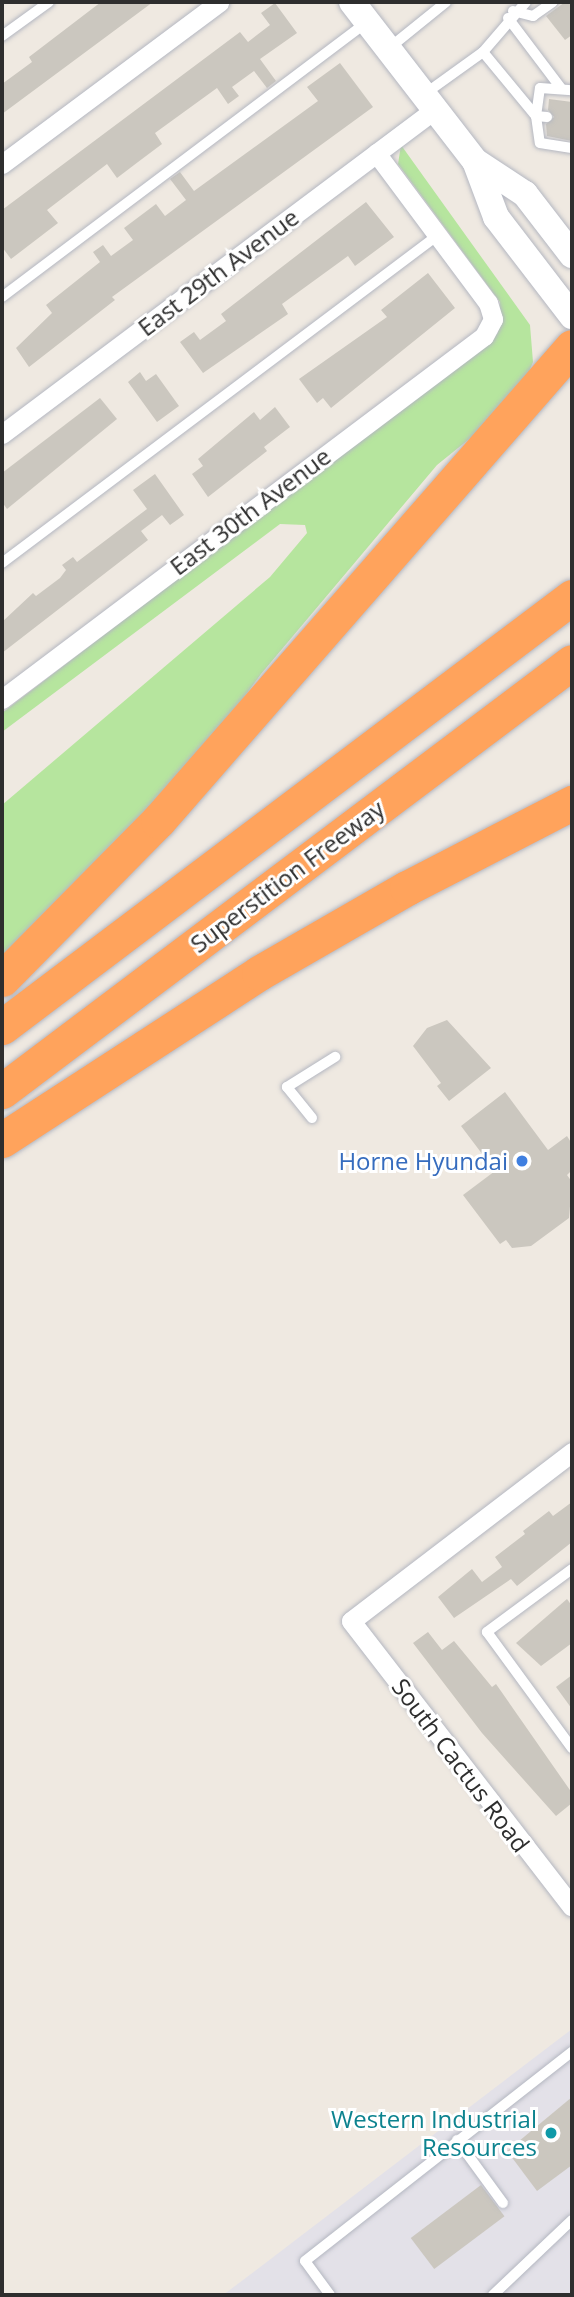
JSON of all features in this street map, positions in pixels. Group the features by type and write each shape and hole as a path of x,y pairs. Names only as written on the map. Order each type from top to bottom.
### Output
{"highway":[{"path":"2,979 158,821 572,347"},
{"name":"Superstition Freeway","path":"2,1027 572,597"},
{"name":"Superstition Freeway","path":"2,1091 572,662"},
{"path":"2,1140 259,974 407,888 572,803"}],"main road":[{"path":"360,12 475,162 496,217 572,316"},
{"path":"475,162 525,194 572,254"}],"street":[{"path":"2,164 219,2"},
{"name":"East 29th Avenue","path":"2,434 376,153 428,103"},
{"path":"376,153 438,235"},
{"name":"East 30th Avenue","path":"2,699 484,336 493,319 488,303 438,235"},
{"name":"South Cactus Road","path":"572,1452 351,1621 572,1907"}],"lane":[{"path":"2,36 49,2"},
{"path":"388,49 446,2"},
{"path":"428,103 484,52 510,15 526,2"},
{"path":"510,15 533,16 553,2"},
{"path":"2,297 360,12"},
{"path":"510,15 567,89"},
{"path":"484,52 541,117"},
{"path":"567,89 540,88 540,143 572,148"},
{"path":"2,563 438,235"},
{"path":"312,1118 287,1087 335,1057"},
{"path":"571,1745 487,1632 572,1569"},
{"path":"330,2295 305,2260 572,2052"},
{"path":"457,2140 503,2203"},
{"path":"493,2295 572,2223"}],"shaded area":[{"path":"572,2029 572,2295 223,2295 247,2277"}],"green space":[{"path":"401,145 530,325 533,362 526,379 494,419 437,465 261,674 204,752 2,963 2,805 270,577 307,533 305,525 280,524 2,732 2,713 498,333 500,302 398,164"}],"building":[{"path":"101,2 153,2 2,114 2,84 32,62 29,57"},
{"path":"565,2 572,2 572,35 565,40 546,16"},
{"path":"275,3 297,33 260,59 276,81 267,88 254,71 232,87 239,96 228,104 217,88 155,133 162,144 117,178 107,164 47,210 58,223 11,259 2,247 2,210 240,32 248,42 270,25 261,13"},
{"path":"340,63 373,107 112,297 115,300 29,367 16,348 52,313 46,305 100,262 93,252 103,245 111,256 133,240 124,228 156,204 165,216 186,200 170,179 180,172 194,191 318,101 307,87"},
{"path":"549,99 572,102 572,141 547,136 546,124 554,117 548,110"},
{"path":"366,202 394,237 355,266 348,256 282,304 288,314 203,373 180,342 194,332 200,340 226,321 221,314"},
{"path":"428,273 455,308 331,408 323,398 317,403 299,379 387,317 381,310"},
{"path":"140,372 146,381 156,374 179,406 157,422 128,382"},
{"path":"100,398 117,419 7,509 2,502 2,473"},
{"path":"275,407 290,427 264,447 267,451 208,497 192,474 203,466 198,459 254,412 260,420"},
{"path":"155,474 184,515 170,525 162,515 141,531 148,540 2,653 2,622 33,593 36,596 60,578 66,570 62,565 73,557 77,562 147,509 133,490"},
{"path":"447,1020 491,1068 449,1101 437,1086 441,1083 413,1046 427,1028"},
{"name":"Horne Hyundai","path":"505,1092 548,1150 567,1136 572,1144 572,1170 567,1175 572,1182 569,1218 531,1246 512,1248 506,1240 500,1244 463,1195 495,1171 461,1126"},
{"path":"572,1502 572,1542 517,1586 511,1579 454,1618 438,1597 472,1569 482,1582 502,1567 495,1557 525,1534 523,1531 549,1511 553,1516"},
{"path":"567,1599 572,1606 572,1643 541,1666 516,1643"},
{"path":"428,1632 442,1650 454,1641 492,1687 496,1684 572,1793 572,1803 556,1816 482,1733 413,1643"},
{"path":"572,1675 572,1709 556,1687"},
{"name":"Western Industrial Resources","path":"572,2097 572,2165 537,2191 507,2151"},
{"path":"481,2185 504,2216 434,2269 411,2238"}],"place":[{"name":"Horne Hyundai","path":"522,1161"},
{"name":"Western Industrial Resources","path":"551,2133"}]}
